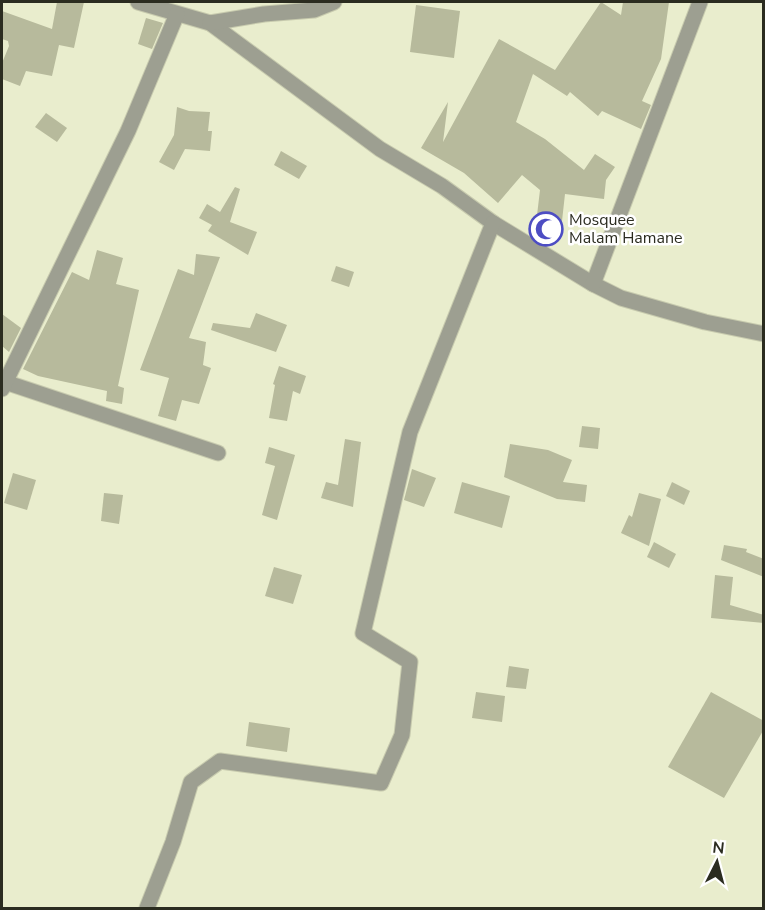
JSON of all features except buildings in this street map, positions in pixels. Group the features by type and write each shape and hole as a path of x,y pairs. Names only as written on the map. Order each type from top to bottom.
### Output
{"street":[{"path":"138,2 210,23 380,149 442,186 493,223 593,284 621,298 705,322 764,334"},
{"path":"210,23 264,14 314,10 334,2"},
{"path":"593,284 700,2"},
{"path":"177,14 128,131 2,384 218,453"},
{"path":"147,909 173,842 191,782 220,762 381,783 402,735 410,662 363,633 410,432 493,223"}],"place":[{"name":"Mosquee Malam Hamane","path":"546,229"}]}
